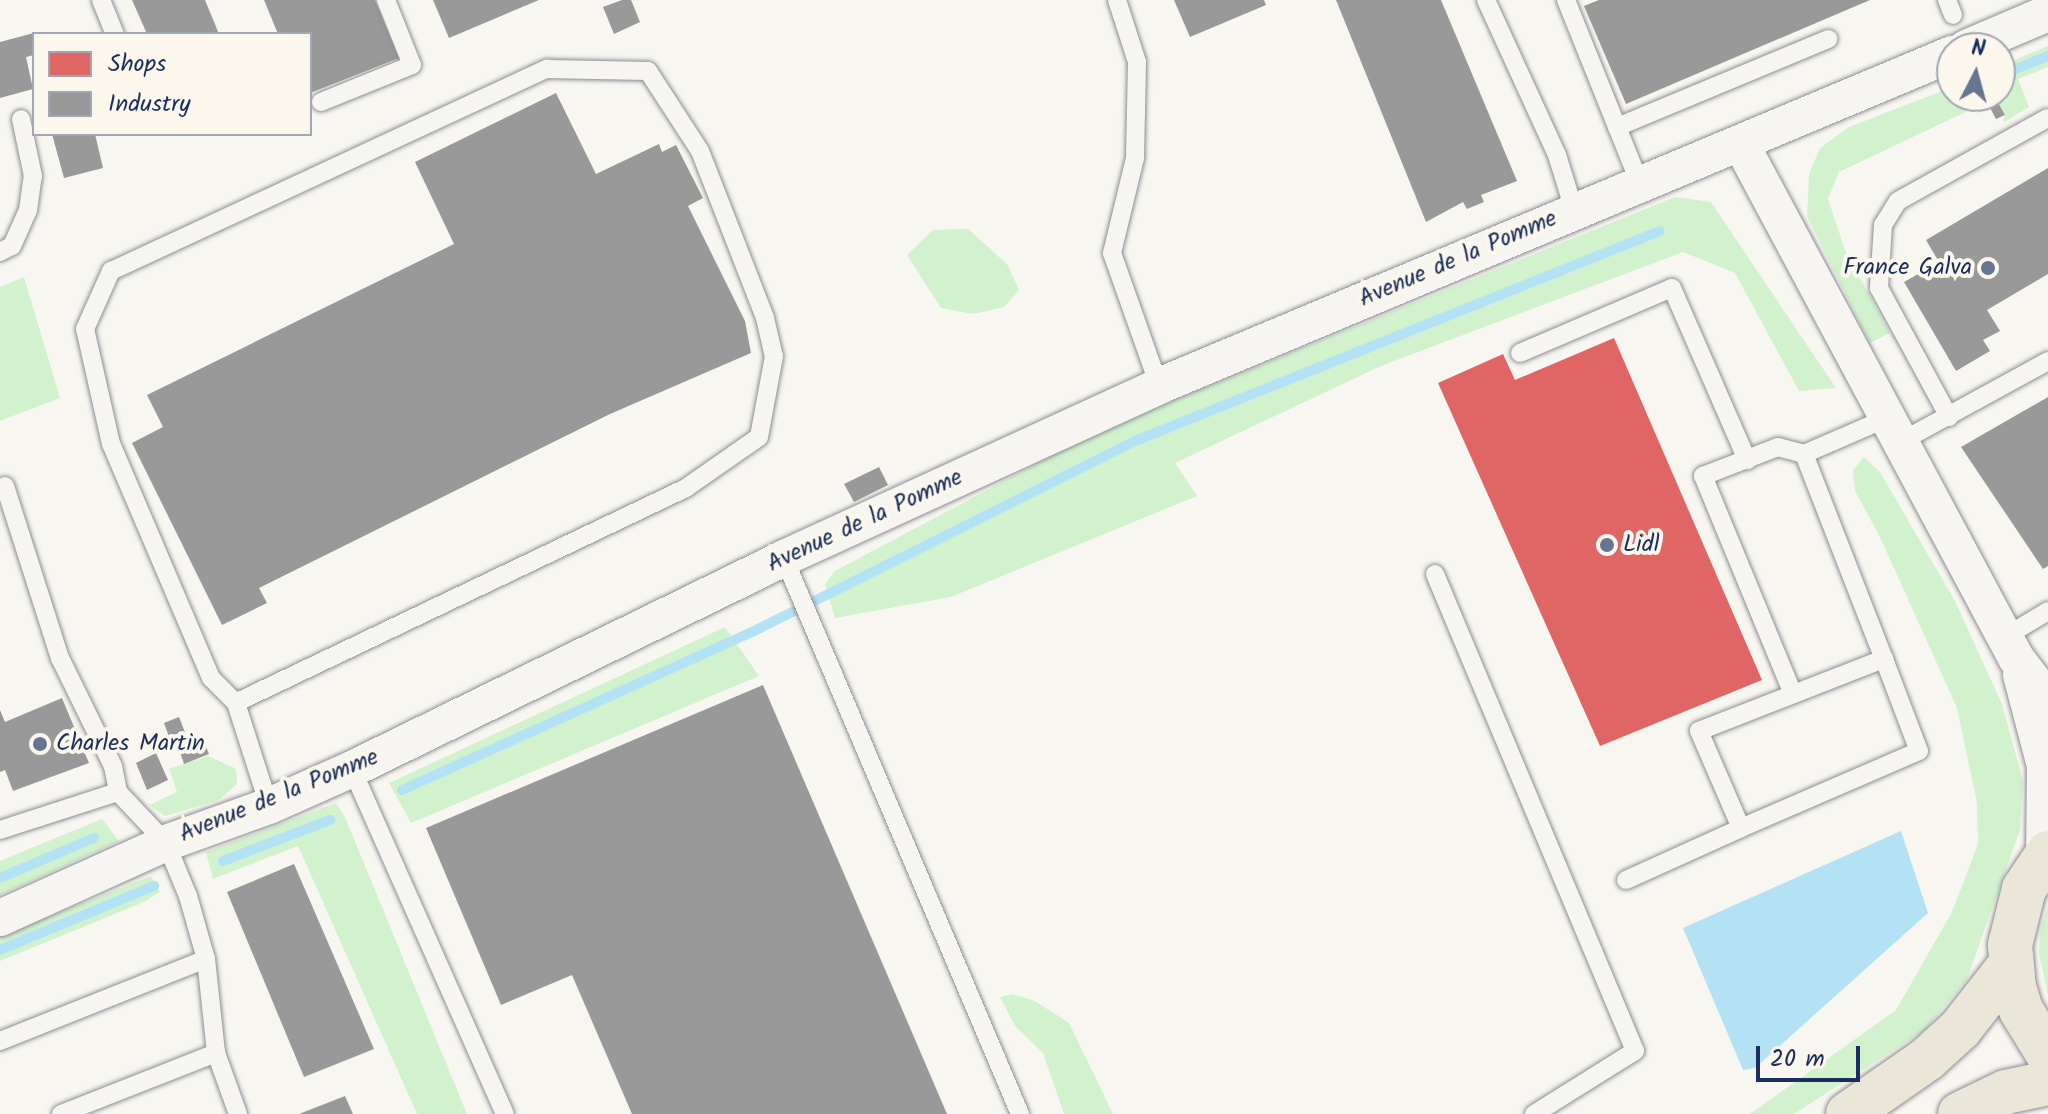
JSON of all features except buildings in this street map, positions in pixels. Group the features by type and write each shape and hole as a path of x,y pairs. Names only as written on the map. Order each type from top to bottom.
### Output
{"main road":[{"path":"2046,855 2017,907 2011,964 2021,1010 2048,1054"},
{"path":"1848,1114 1927,1059 1960,1029 2011,964"},
{"path":"1960,1114 2006,1092 2048,1083"}],"street":[{"path":"2003,32 2048,13"},
{"name":"Avenue de la Pomme","path":"0,918 166,843 269,806 352,769 784,558 1159,386 1936,61"},
{"path":"1741,144 2010,648 2048,700"},
{"path":"2010,648 2045,766 2046,855"}],"lane":[{"path":"101,0 114,32"},
{"path":"321,102 412,65 386,0"},
{"path":"1117,0 1137,62 1135,158 1112,253 1159,386"},
{"path":"1486,0 1557,155 1574,210"},
{"path":"1566,0 1640,184"},
{"path":"1617,127 1828,39"},
{"path":"236,703 686,488 759,437 774,356 765,318 700,151 648,71 547,69 111,271 85,329 111,444 211,678 236,703 269,806"},
{"path":"1949,417 1879,288 1883,225 1898,201 2048,118"},
{"path":"0,252 12,246 28,210 33,176 21,119"},
{"path":"1520,353 1672,288 1747,460"},
{"path":"1793,694 1703,476 1778,447 1804,454 1949,417 2048,361"},
{"path":"1626,880 1919,751 1804,454"},
{"path":"5,486 60,658 113,766 118,792 132,811 166,843 188,896 206,959 216,1053 231,1112"},
{"path":"784,558 1020,1114"},
{"path":"1435,574 1635,1051 1534,1114"},
{"path":"2010,648 2048,611"},
{"path":"1741,828 1699,731 1884,659"},
{"path":"352,769 505,1114"},
{"path":"0,830 118,792"},
{"path":"0,1041 206,959"},
{"path":"61,1114 216,1053"}],"green space":[{"path":"2048,46 2048,67 2018,79 2029,107 2003,123 2003,112 2016,112 2016,59"},
{"path":"1936,93 1936,112 1965,112 1839,172 1828,199 1845,250 1890,333 1870,343 1807,216 1809,174 1820,148 1849,127"},
{"path":"1675,197 1711,202 1836,388 1799,391 1735,273 1683,252 1381,366 1175,463 1197,496 951,597 835,618 825,584 835,571 1098,431"},
{"path":"968,229 1007,264 1019,290 1004,307 973,314 941,308 907,255 933,230"},
{"path":"24,277 60,398 0,421 0,287"},
{"path":"1864,457 1880,472 1955,601 2002,704 2023,781 2020,830 1967,979 1925,1030 1794,1114 1750,1114 1896,1010 1952,912 1978,844 1977,803 1957,708 1880,537 1855,491 1853,470"},
{"path":"725,627 759,676 411,823 389,783"},
{"path":"208,756 236,769 237,784 219,800 165,816 149,805 177,792 169,769"},
{"path":"336,803 345,817 467,1114 417,1114 298,846 213,879 206,852"},
{"path":"102,819 119,841 0,895 0,861"},
{"path":"151,876 160,892 144,902 0,961 0,936"},
{"path":"2048,905 2048,996 2039,954 2040,933"},
{"path":"1012,994 1035,1001 1069,1023 1113,1114 1064,1114 1043,1053 1015,1026 1000,997"}],"water":[{"path":"1901,831 1928,913 1755,1068 1743,1070 1683,928"}],"waterway":[{"path":"2016,69 2048,56"},
{"path":"402,790 760,628 1135,441 1660,231"},
{"path":"223,861 330,820"},
{"path":"0,878 94,838"},
{"path":"0,950 154,886"}],"place":[{"name":"France Galva","path":"1988,268"},
{"name":"Lidl","path":"1607,545"},
{"name":"Charles Martin","path":"40,744"}]}
